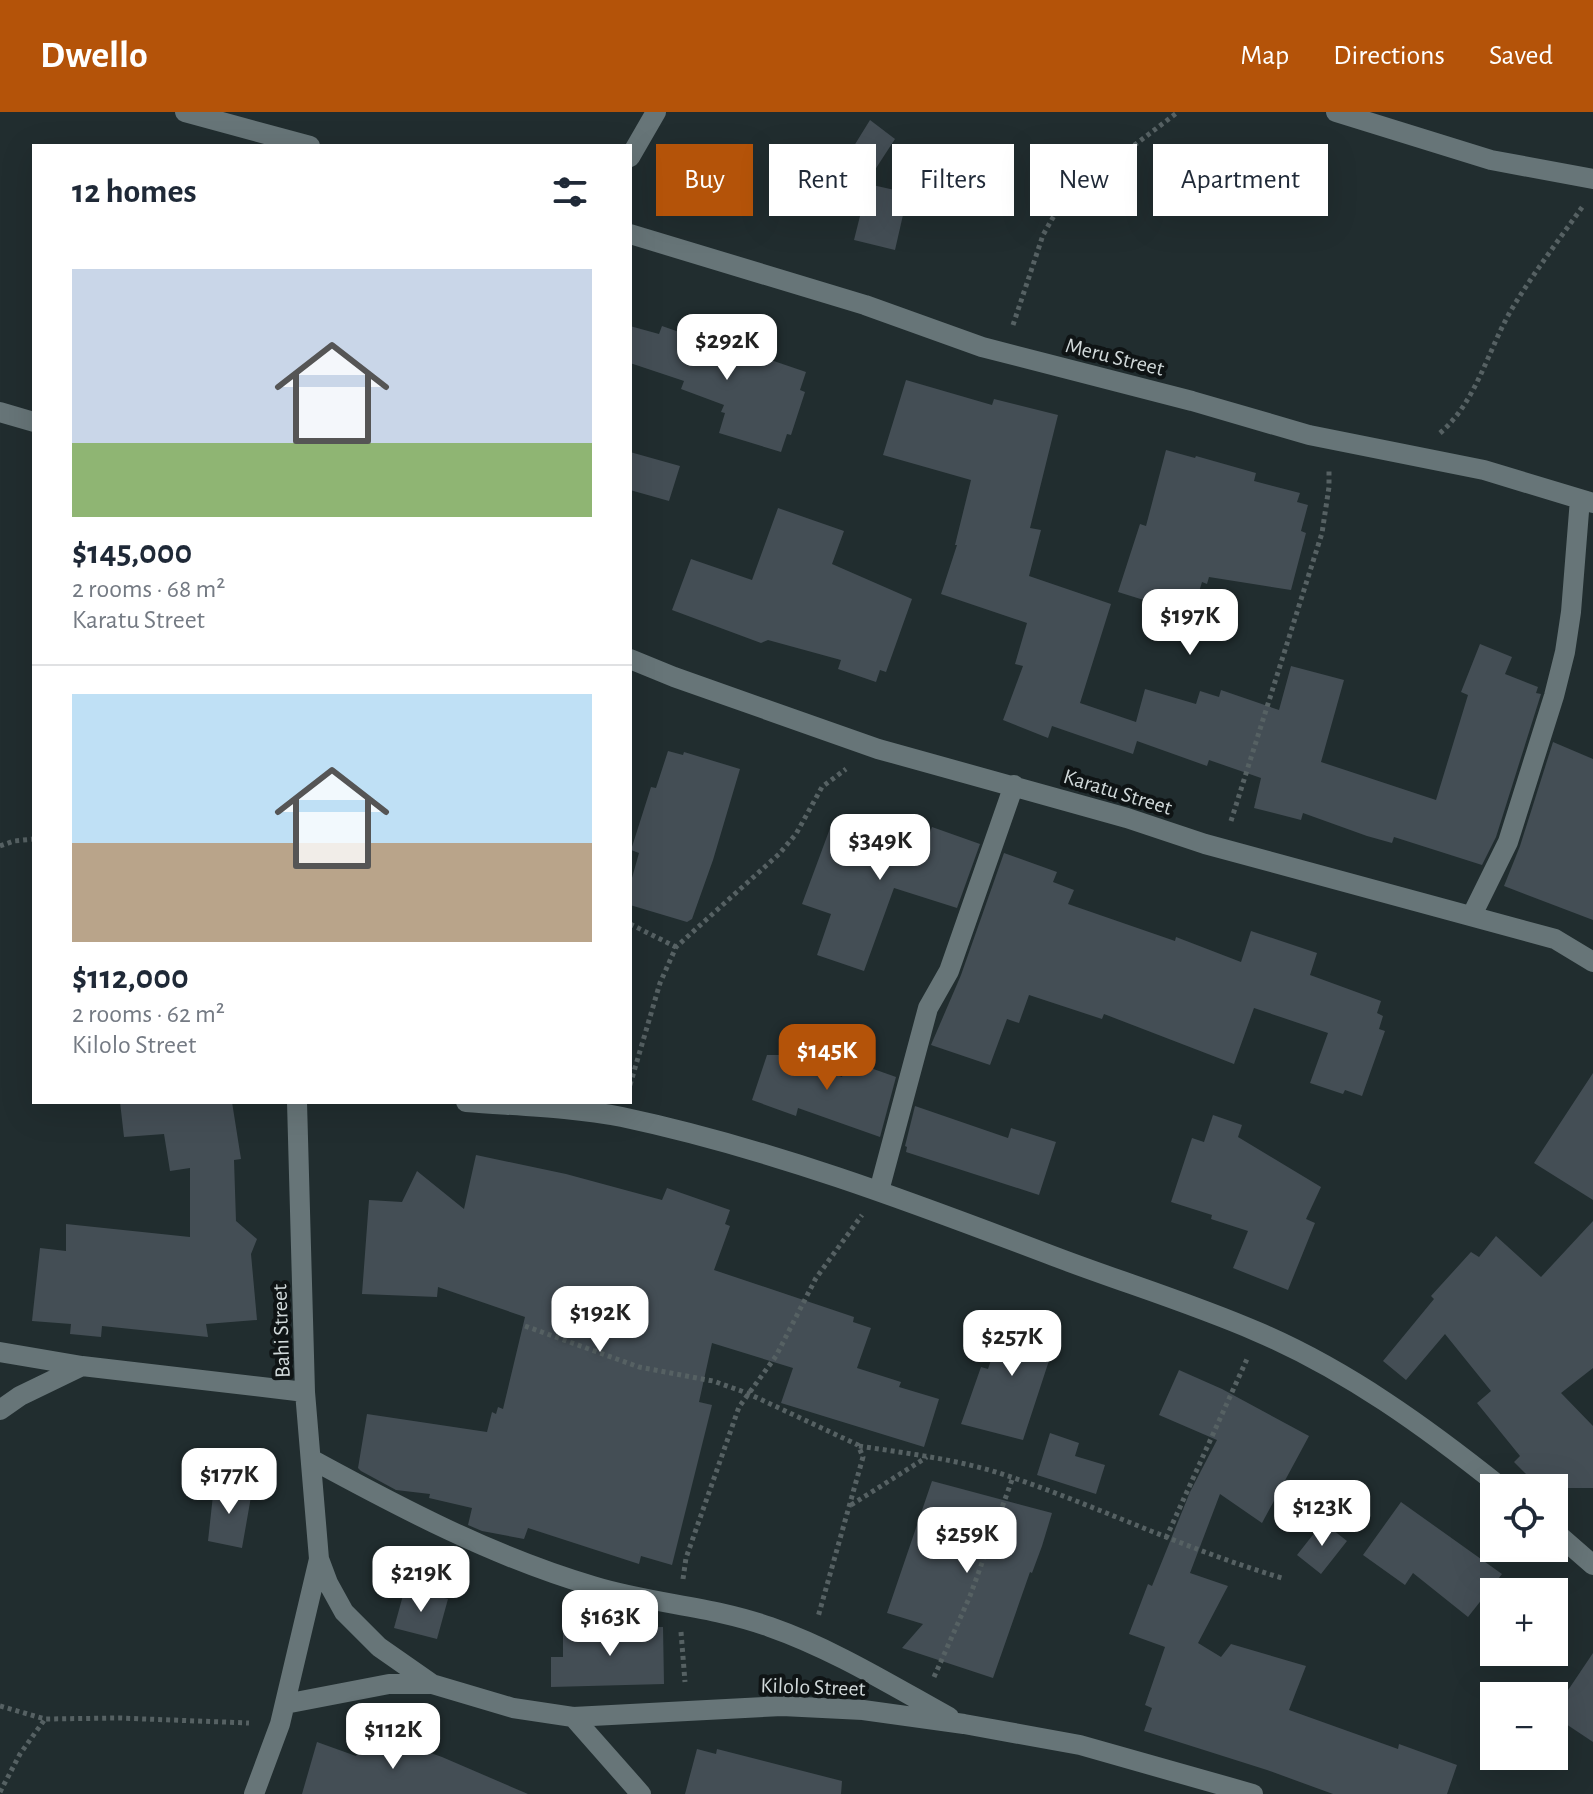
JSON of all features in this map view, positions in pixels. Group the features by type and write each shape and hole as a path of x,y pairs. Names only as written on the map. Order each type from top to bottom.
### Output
{"street":[{"path":"185,112 303,144"},
{"path":"632,154 656,112"},
{"path":"1336,112 1491,160 1593,179"},
{"name":"Meru Street","path":"632,235 865,305 1007,353 1329,438 1484,470 1586,501"},
{"path":"0,412 32,421"},
{"path":"1472,915 1508,842 1554,696 1565,652 1586,501"},
{"name":"Karatu Street","path":"632,660 878,749 1555,939 1593,962"},
{"path":"879,1191 928,1008 949,971 1014,785"},
{"name":"Bahi Street","path":"297,1104 305,1392 319,1559 344,1612 379,1647"},
{"path":"487,1104 621,1117 769,1155 879,1191 1260,1333 1355,1383 1433,1433 1484,1474"},
{"path":"0,1352 82,1366 305,1392"},
{"path":"0,1410 20,1396 82,1366"},
{"path":"311,1459 401,1508 484,1546 593,1587 769,1626 964,1724"},
{"path":"1568,1543 1593,1565"},
{"name":"Bahi Street","path":"254,1794 282,1714 319,1559"},
{"name":"Kilolo Street","path":"379,1647 432,1684 513,1708 573,1717 782,1706 836,1709 964,1724 1080,1745 1253,1794"},
{"path":"282,1714 389,1684 432,1684"},
{"path":"573,1717 641,1794"}],"path":[{"path":"1007,353 1015,312 1043,235 1055,214 1099,172 1178,112"},
{"path":"1406,454 1453,422 1469,399 1509,315 1585,204"},
{"path":"1223,848 1322,533 1329,487 1329,438"},
{"path":"632,1078 660,983 676,947 779,854 796,834 822,787 878,749"},
{"path":"0,846 32,839"},
{"path":"632,925 676,947"},
{"path":"688,1711 679,1604 686,1558 739,1407 776,1356 816,1278 879,1191"},
{"path":"525,1326 639,1367 713,1381 747,1393 858,1445 928,1456 1013,1477 1228,1562 1282,1578"},
{"path":"1166,1538 1260,1333"},
{"path":"812,1645 826,1583 863,1457 858,1445"},
{"path":"850,1506 928,1456"},
{"path":"923,1702 970,1596 1013,1477"},
{"path":"0,1706 45,1719 282,1714"},
{"path":"0,1792 20,1754 45,1719"}],"building":[{"path":"870,120 895,139 876,168 876,144 855,144"},
{"path":"876,186 892,189 892,216 903,216 895,250 854,240 860,216 876,216"},
{"path":"662,326 682,333 683,330 806,372 800,390 805,392 791,435 787,434 781,452 719,433 724,405 681,389 684,381 632,364 632,327 659,334"},
{"path":"906,380 992,405 994,399 1058,415 1030,528 1041,530 1029,576 1111,604 1080,703 1136,722 1145,689 1196,704 1200,691 1219,697 1221,690 1279,710 1291,666 1344,680 1321,762 1436,800 1468,695 1461,692 1480,644 1512,657 1505,674 1538,687 1536,693 1541,694 1496,837 1482,865 1394,837 1392,843 1367,836 1303,813 1301,820 1254,808 1261,778 1209,760 1207,766 1137,741 1133,754 1052,726 1048,738 1003,720 1023,666 1015,664 1027,623 941,594 957,545 971,480 883,455"},
{"path":"1166,450 1256,473 1254,481 1300,493 1297,502 1308,505 1301,531 1306,533 1291,590 1209,577 1207,584 1202,582 1192,615 1118,592 1140,524 1146,526"},
{"path":"632,453 680,466 669,501 632,491"},
{"path":"778,508 844,531 832,564 912,599 886,672 880,670 876,682 838,669 841,660 768,640 761,643 672,610 691,559 752,580"},
{"path":"1553,742 1593,759 1593,920 1504,886"},
{"path":"668,751 683,755 684,752 740,769 713,860 692,919 687,922 632,906 632,878 639,853 632,850 632,847 651,787 656,788"},
{"path":"858,819 926,844 932,827 980,844 957,908 894,888 864,971 817,955 831,914 802,904 832,823 854,827"},
{"path":"1004,853 1057,872 1053,882 1074,890 1068,904 1175,941 1176,937 1241,962 1251,931 1317,953 1310,975 1381,1001 1377,1013 1383,1016 1379,1029 1385,1031 1362,1096 1345,1090 1343,1094 1310,1083 1328,1033 1254,1008 1234,1064 1104,1014 1102,1019 1029,995 1019,1023 1007,1019 990,1065 931,1045 961,975"},
{"path":"767,1055 780,1055 842,1077 848,1060 896,1077 880,1137 798,1108 796,1116 752,1100"},
{"path":"1593,1073 1593,1200 1534,1163"},
{"path":"120,1104 232,1104 241,1159 234,1160 236,1221 257,1239 251,1254 257,1320 206,1324 208,1337 102,1326 101,1337 70,1334 71,1324 32,1321 40,1248 66,1251 66,1224 190,1237 190,1168 170,1171 164,1134 124,1137"},
{"path":"915,1106 1008,1138 1011,1128 1056,1142 1039,1195 906,1152"},
{"path":"1213,1115 1242,1125 1238,1137 1321,1187 1306,1219 1315,1223 1288,1290 1233,1268 1248,1231 1171,1202 1192,1138 1204,1142"},
{"path":"476,1155 566,1174 662,1200 667,1188 730,1210 725,1224 730,1226 714,1270 854,1317 853,1322 871,1328 857,1368 901,1382 899,1387 939,1399 924,1447 781,1403 793,1368 712,1343 699,1402 712,1405 672,1565 641,1556 639,1564 528,1528 524,1539 482,1531 468,1525 472,1508 429,1498 430,1494 396,1490 361,1471 358,1468 367,1414 487,1432 492,1412 496,1414 498,1407 503,1409 525,1317 438,1287 437,1297 362,1294 369,1200 402,1202 417,1171 464,1209"},
{"path":"1593,1221 1593,1368 1561,1393 1593,1426 1593,1488 1568,1488 1568,1474 1526,1474 1514,1462 1520,1456 1477,1403 1491,1391 1445,1334 1406,1380 1383,1361 1434,1299 1431,1296 1471,1252 1479,1257 1496,1236 1541,1277"},
{"path":"1007,1312 1059,1330 1023,1440 961,1424 981,1367 988,1369"},
{"path":"1179,1370 1222,1389 1309,1436 1262,1523 1220,1494 1190,1573 1228,1586 1198,1643 1221,1657 1231,1644 1306,1666 1289,1710 1398,1749 1399,1744 1457,1765 1447,1794 1333,1794 1144,1731 1152,1708 1145,1705 1165,1647 1129,1634 1148,1584 1152,1586 1190,1492 1217,1440 1159,1415"},
{"path":"1050,1433 1079,1443 1075,1456 1105,1465 1096,1494 1037,1475"},
{"path":"932,1481 1052,1513 993,1678 902,1648 923,1624 887,1613"},
{"path":"214,1486 252,1491 242,1548 208,1541"},
{"path":"1401,1502 1480,1558 1480,1562 1485,1562 1502,1574 1499,1578 1480,1578 1480,1602 1468,1617 1413,1573 1405,1585 1363,1555"},
{"path":"1323,1522 1347,1541 1321,1574 1297,1555"},
{"path":"405,1588 448,1599 437,1639 394,1628"},
{"path":"663,1627 664,1684 551,1687 551,1657 563,1657 563,1629"},
{"path":"1593,1653 1593,1742 1568,1725 1568,1690"},
{"path":"366,1727 528,1794 302,1794 317,1742 356,1756"},
{"path":"697,1749 716,1754 717,1749 842,1781 841,1794 685,1794"}]}
